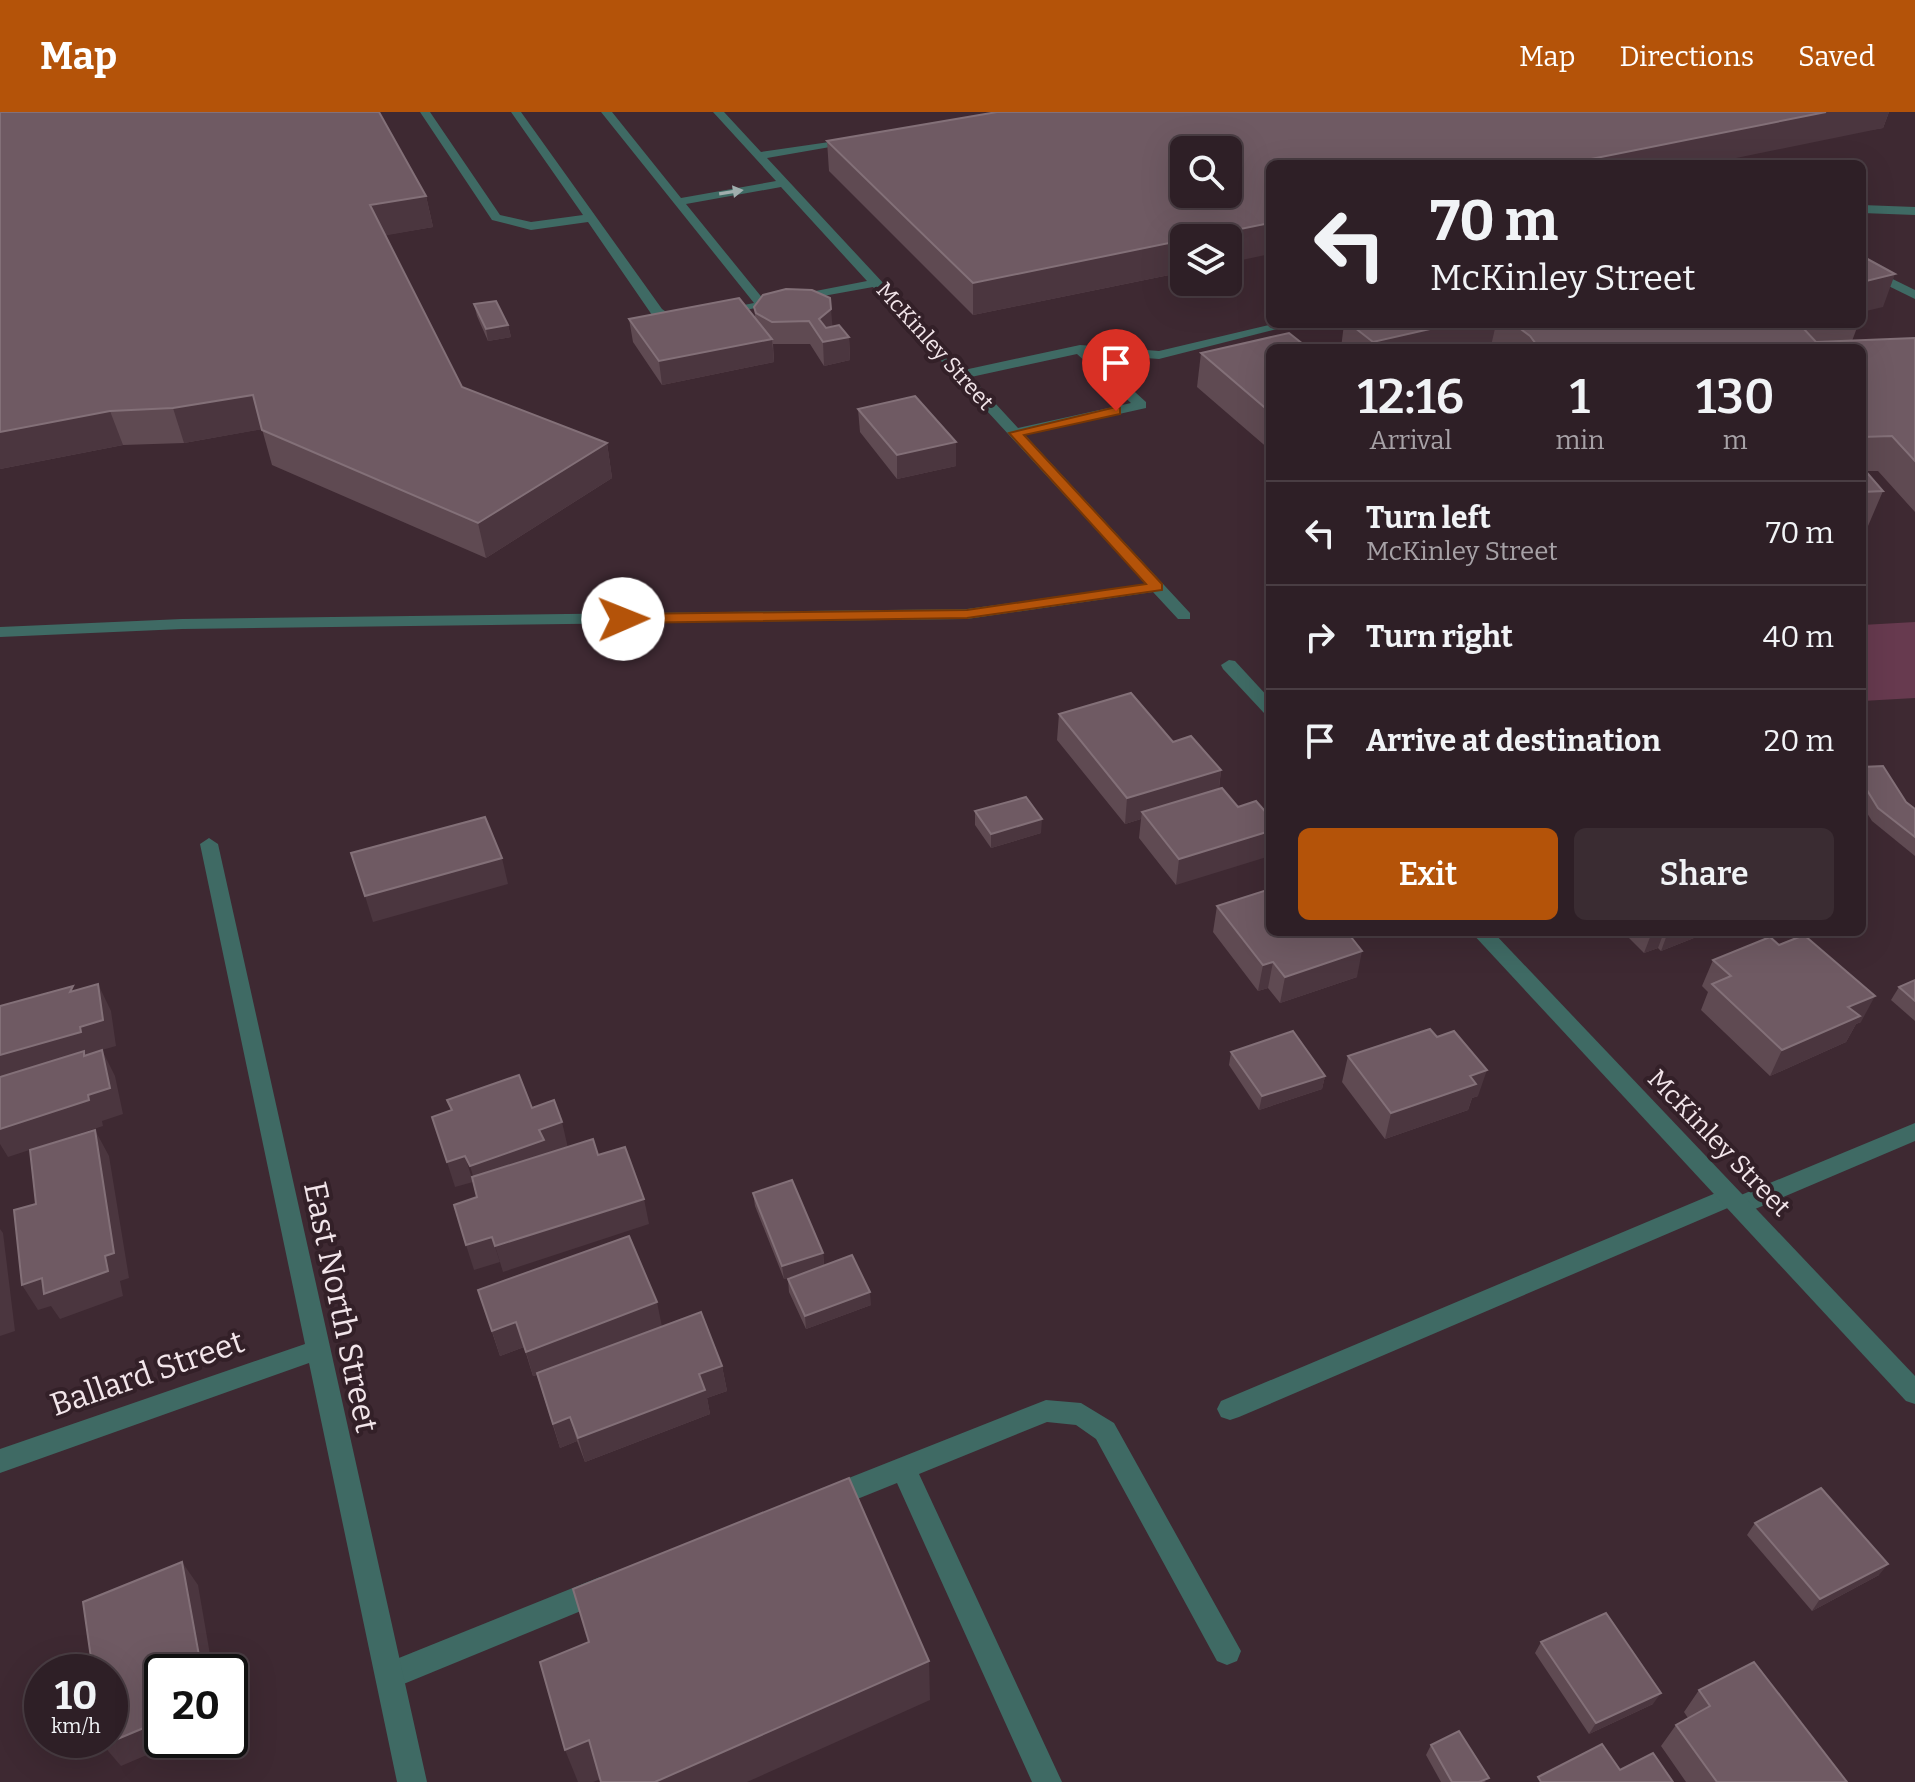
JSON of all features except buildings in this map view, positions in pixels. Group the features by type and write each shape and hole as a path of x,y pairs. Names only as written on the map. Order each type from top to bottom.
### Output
{"street":[{"path":"425,112 496,217 531,226 590,218"},
{"path":"516,112 657,312 669,320 690,320"},
{"path":"606,112 762,305"},
{"name":"McKinley Street","path":"718,112 1184,616"},
{"path":"758,156 869,137"},
{"path":"676,202 785,183"},
{"path":"1866,209 1915,211"},
{"path":"1866,270 1915,295"},
{"path":"705,317 877,283"},
{"path":"962,375 1080,349 1159,355 1273,328"},
{"path":"1015,433 1141,405 1080,349"},
{"path":"0,632 182,624 967,614 1157,587"},
{"path":"1229,665 1266,705"},
{"name":"East North Street","path":"209,844 412,1782"},
{"name":"McKinley Street","path":"1485,936 1914,1390"},
{"path":"1230,1409 1735,1201 1915,1132"},
{"name":"Ballard Street","path":"0,1461 317,1350"},
{"path":"802,1509 1046,1411 1081,1414 1105,1431 1227,1651"},
{"path":"903,1468 1047,1782"},
{"path":"389,1676 629,1579"}],"shaded area":[{"path":"1915,622 1915,698 1866,701 1866,625"}],"route":[{"path":"623,619 967,614 1157,587 1015,433 1116,411"}]}
